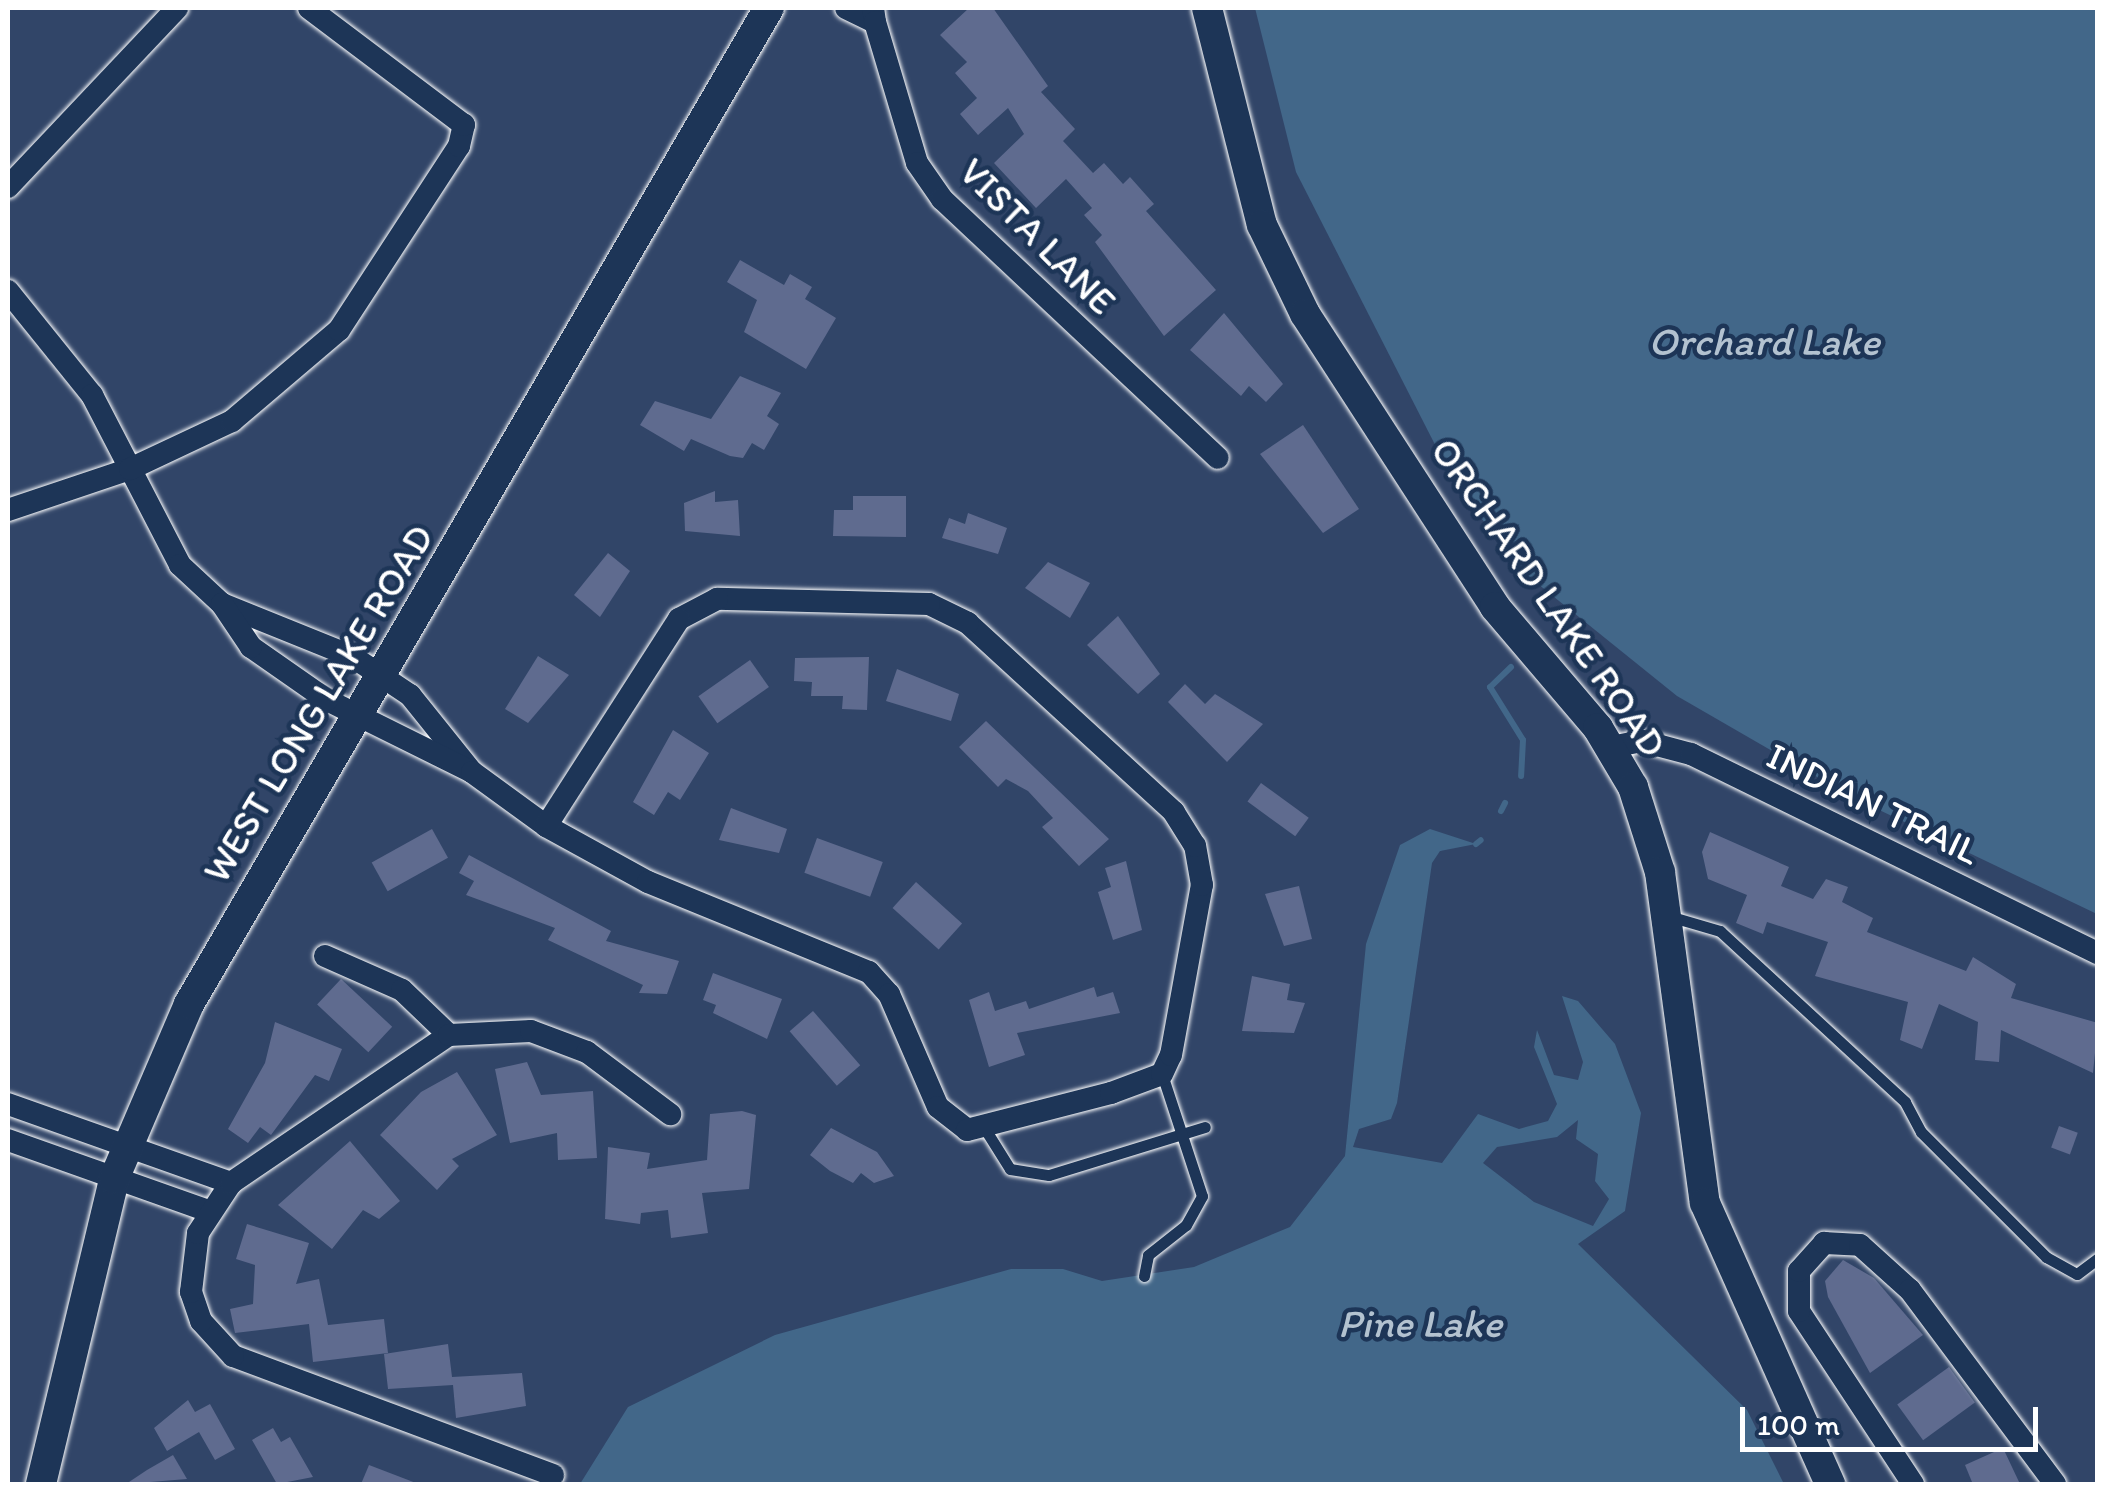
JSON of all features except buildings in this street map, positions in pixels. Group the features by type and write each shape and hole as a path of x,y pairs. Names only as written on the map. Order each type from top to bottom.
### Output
{"main road":[{"name":"WEST LONG LAKE ROAD","path":"42,1484 114,1179 126,1141 189,1004 383,677 769,8"},
{"name":"ORCHARD LAKE ROAD","path":"1207,8 1262,224 1297,300 1495,607 1611,746 1647,822 1666,916 1705,1203 1830,1484"}],"street":[{"path":"8,187 177,8"},
{"path":"8,510 130,469 232,420 339,330 464,125 309,8"},
{"name":"VISTA LANE","path":"846,8 874,15 917,163 942,199 1218,458"},
{"path":"8,290 49,332 130,469 180,564 222,604 252,647 358,718 472,772 546,826 648,882 868,972 889,994 947,1121 986,1129 1162,1074 1202,885 1195,846 1174,812 968,623 929,604 717,599 679,619 546,826"},
{"path":"222,604 383,677 449,734 472,772"},
{"name":"INDIAN TRAIL","path":"1611,746 1642,741 1691,754 2098,953"},
{"path":"326,956 402,990 449,1035"},
{"path":"553,1475 233,1356 201,1322 191,1292 206,1210 231,1183 449,1035 531,1031 587,1052 670,1114"},
{"path":"8,1104 126,1141 231,1183"},
{"path":"8,1140 206,1210"},
{"path":"1913,1484 1799,1311 1799,1270 1824,1242 1860,1245 1910,1290 2054,1484"}],"lane":[{"path":"1666,916 1720,931 1909,1106 1921,1132 2046,1257 2074,1274 2098,1258"},
{"path":"1144,1276 1148,1255 1198,1210 1186,1133 1162,1074"},
{"path":"986,1129 1010,1169 1036,1175 1205,1126"}],"water":[{"name":"Orchard Lake","path":"1255,8 2097,8 2097,914 1850,796 1677,696 1517,567 1452,478 1296,172"},
{"name":"Pine Lake","path":"1430,829 1476,844 1440,851 1432,863 1397,1103 1391,1119 1359,1129 1353,1147 1442,1163 1478,1114 1519,1129 1548,1121 1557,1104 1534,1047 1537,1030 1554,1075 1578,1080 1583,1062 1562,996 1578,1001 1615,1044 1641,1113 1625,1211 1578,1244 1747,1410 1784,1484 580,1484 628,1407 775,1335 1011,1269 1063,1269 1102,1281 1194,1267 1290,1227 1345,1156 1366,944 1400,845","holes":["1578,1120 1576,1139 1598,1154 1595,1181 1609,1199 1593,1226 1534,1202 1483,1163 1497,1147 1557,1137"]}],"waterway":[{"path":"1559,621 1565,614"},
{"path":"1511,667 1490,687 1523,740 1521,776"},
{"path":"1501,811 1505,803"},
{"path":"1476,844 1481,840"}]}
